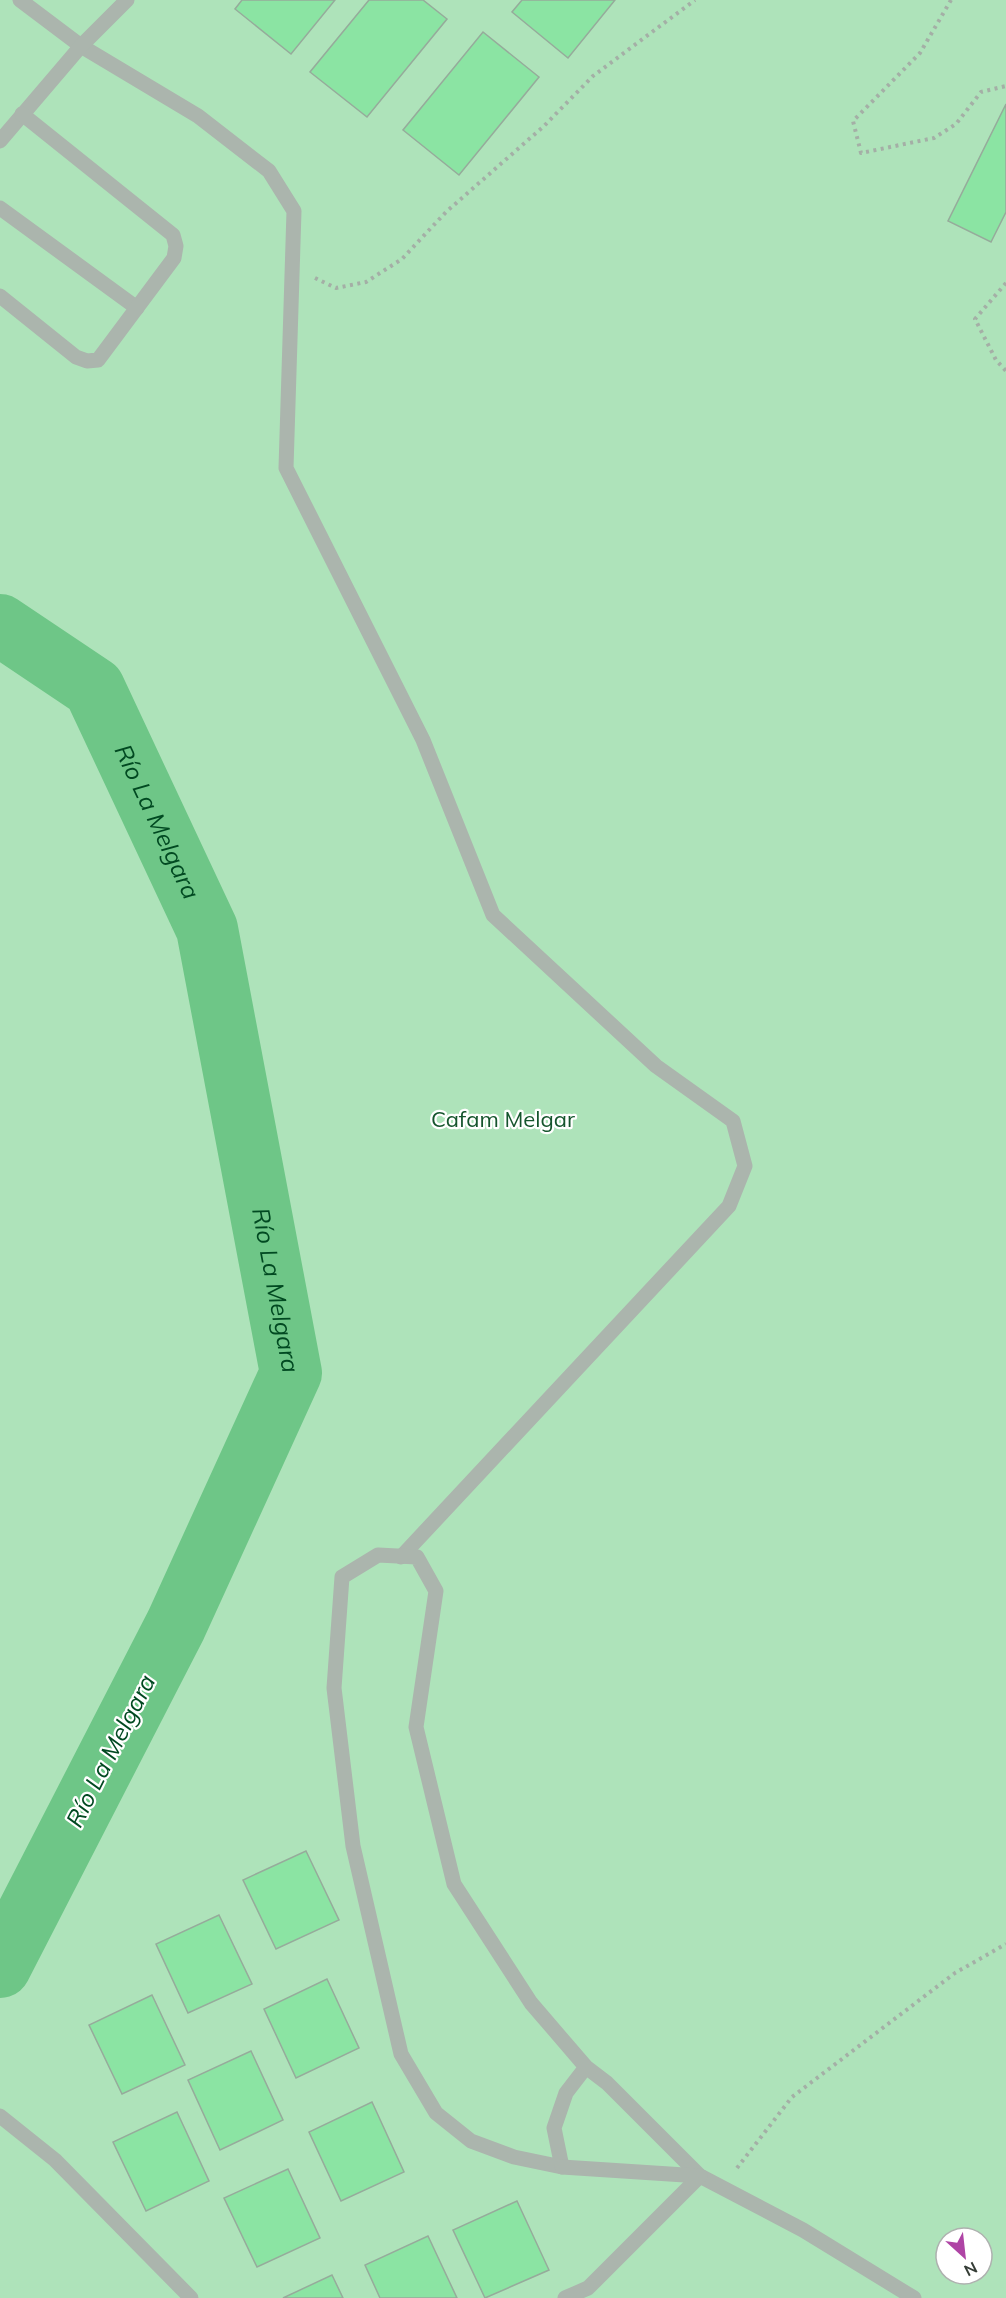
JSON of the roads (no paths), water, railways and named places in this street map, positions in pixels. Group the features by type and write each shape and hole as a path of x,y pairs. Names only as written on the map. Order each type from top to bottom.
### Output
{"lane":[{"path":"20,0 81,46 198,116 269,171 294,211 286,468 423,740 493,915 656,1066 733,1121 745,1166 729,1206 401,1557"},
{"path":"0,141 81,46 127,0"},
{"path":"0,296 76,357 87,362 98,360 174,258 176,246 173,235 22,114"},
{"path":"0,208 137,308"},
{"path":"700,2176 562,2167 514,2157 471,2141 436,2113 401,2055 353,1846 334,1688 342,1577 378,1555 417,1557 436,1591 416,1727 454,1884 531,2003 586,2067 607,2083 700,2176 803,2230 914,2298"},
{"path":"562,2167 554,2128 566,2093 586,2067"},
{"path":"0,2116 55,2160 191,2298"},
{"path":"565,2298 588,2288 700,2176"}],"waterway":[{"name":"Río La Melgara","path":"0,625 94,688 207,929 291,1373 176,1625 0,1967"}],"park label":[{"name":"Cafam Melgar","path":"503,1119"}]}
